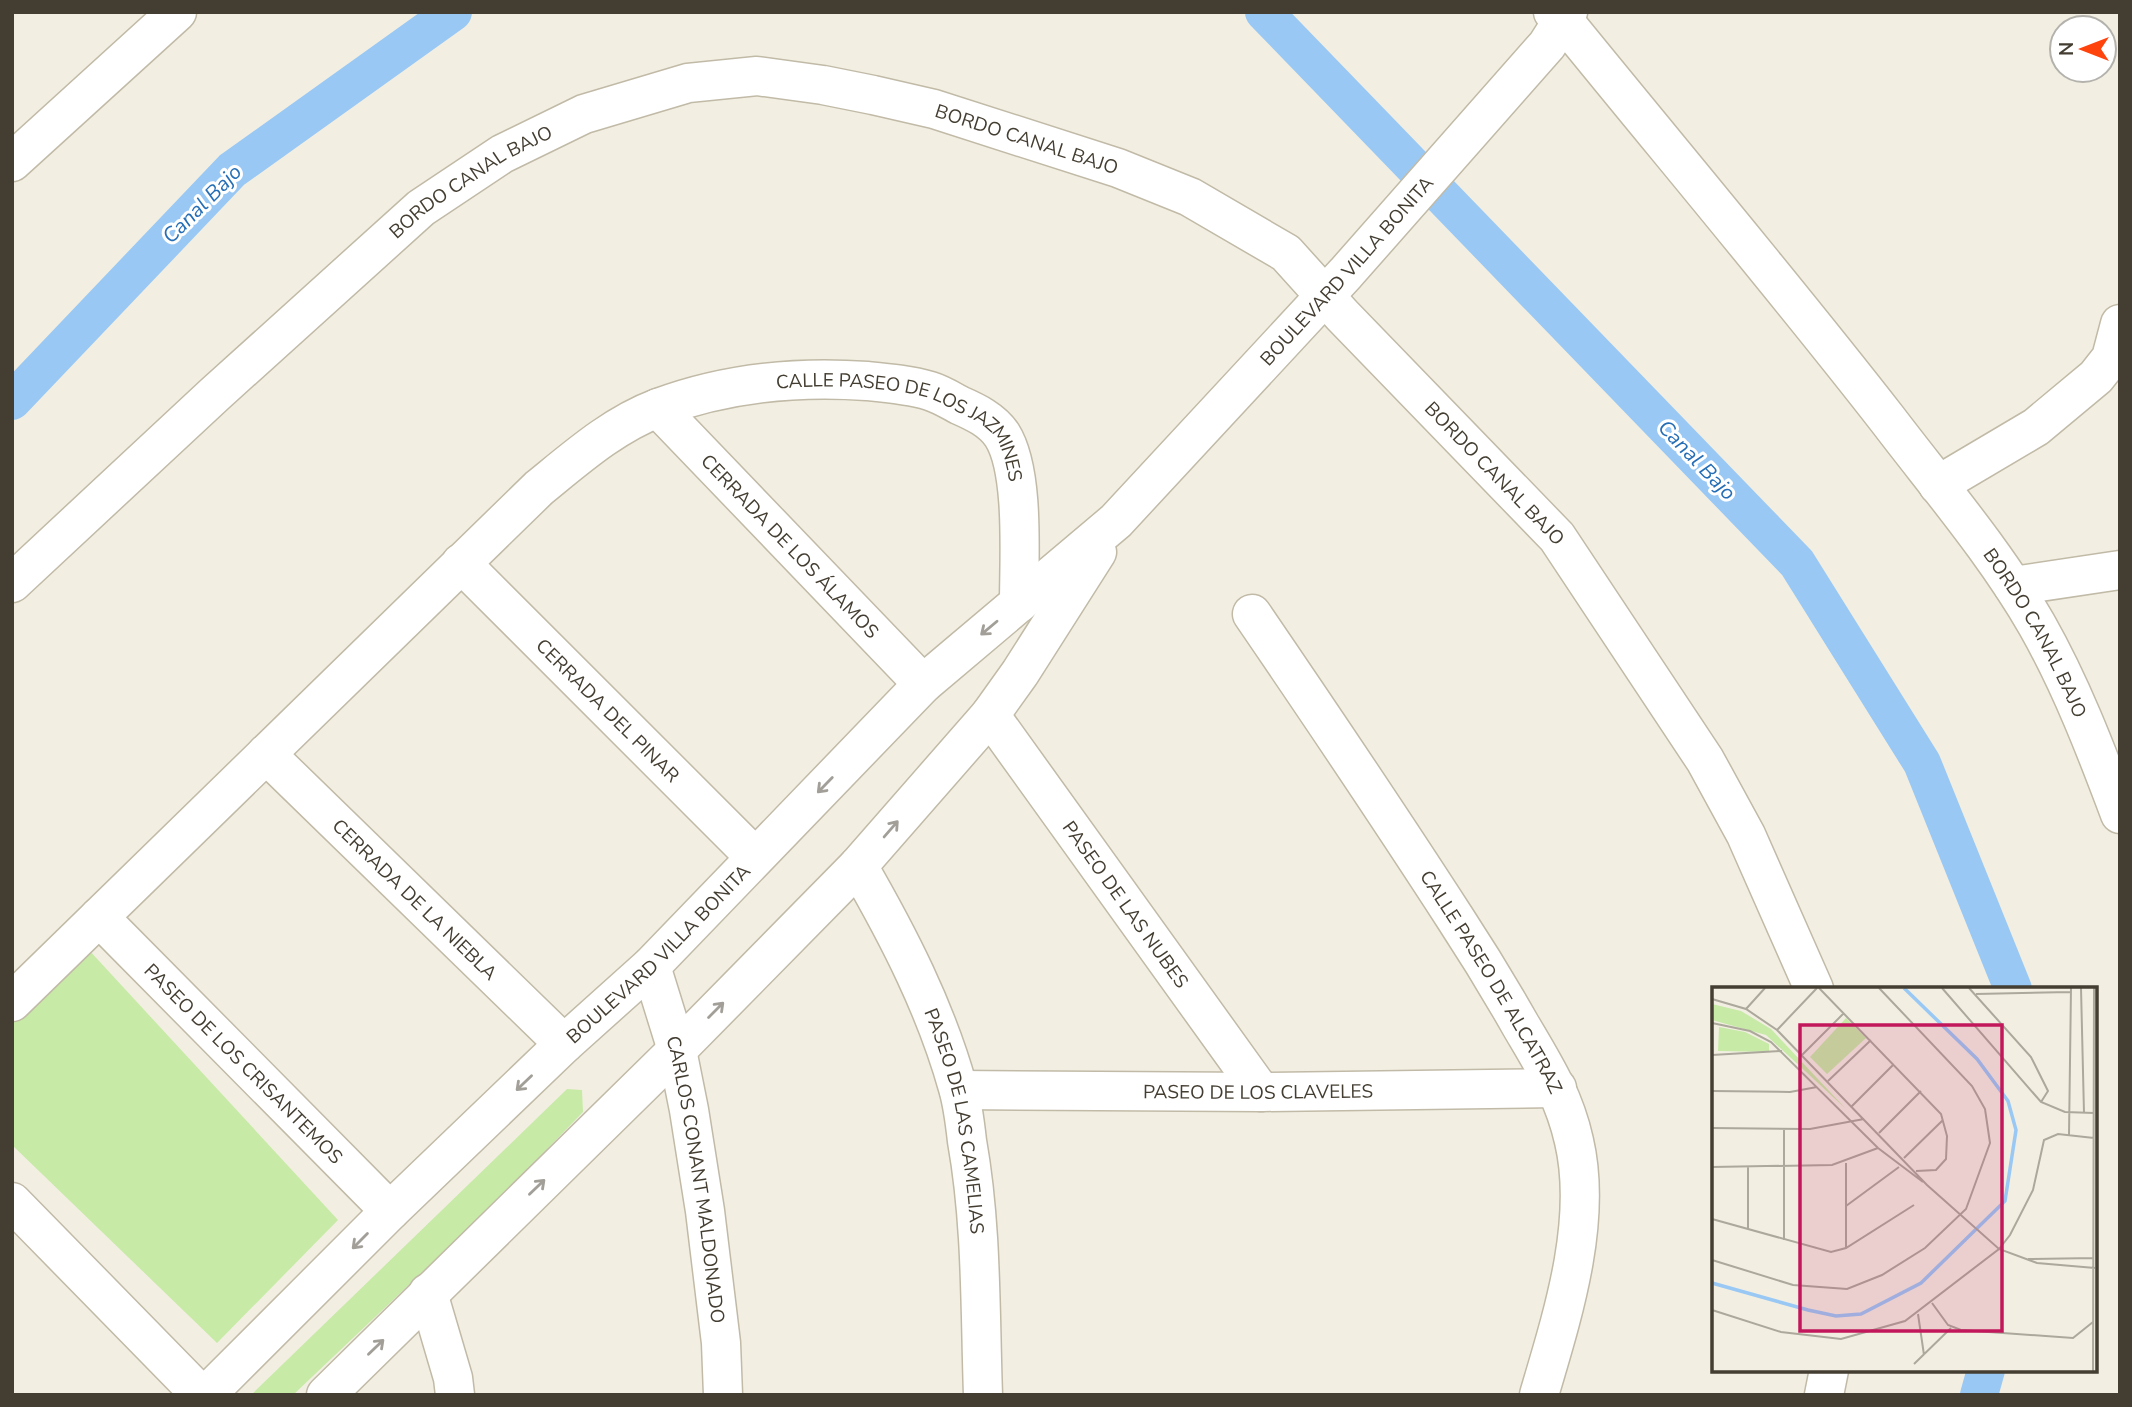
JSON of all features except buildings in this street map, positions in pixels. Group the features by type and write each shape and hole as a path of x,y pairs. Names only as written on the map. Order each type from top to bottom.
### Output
{"street":[{"path":"12,162 177,12"},
{"name":"BOULEVARD VILLA BONITA","path":"204,1395 564,1044 651,966 923,684 1116,521 1335,284 1558,23"},
{"name":"BORDO CANAL BAJO","path":"1558,23 1848,369 2013,586 2062,674 2120,814"},
{"name":"BORDO CANAL BAJO","path":"12,583 215,394 421,208 502,154 584,114 688,83 757,76 823,85 934,109 1092,159 1190,197 1335,284 1557,537 1705,760 1746,835 1813,987"},
{"path":"1938,485 2036,427 2096,377 2117,349"},
{"name":"CALLE PASEO DE LOS JAZMINES","path":"12,1003 539,488 620,426 658,408 730,388 826,378 890,383 932,391 982,416 1001,434 1013,459 1020,536 1018,603"},
{"name":"CERRADA DE LOS ÁLAMOS","path":"658,408 923,684"},
{"name":"BOULEVARD VILLA BONITA","path":"327,1395 677,1050 858,866 990,715 1020,673 1116,521"},
{"name":"CERRADA DEL PINAR","path":"461,564 755,857"},
{"path":"2013,586 2120,570"},
{"name":"CALLE PASEO DE ALCATRAZ","path":"1252,614 1361,773 1485,965 1558,1088 1574,1142 1580,1191 1568,1289 1539,1395"},
{"name":"PASEO DE LAS NUBES","path":"990,715 1261,1092"},
{"name":"CERRADA DE LA NIEBLA","path":"266,754 564,1044"},
{"name":"PASEO DE LAS CAMELIAS","path":"858,866 914,969 959,1090 975,1186 980,1265 982,1395"},
{"name":"PASEO DE LOS CRISANTEMOS","path":"99,917 390,1211"},
{"name":"CARLOS CONANT MALDONADO","path":"651,966 677,1050 690,1110 721,1343 723,1395"},
{"name":"PASEO DE LOS CLAVELES","path":"959,1090 1261,1092 1558,1088"},
{"path":"12,1202 204,1395"},
{"path":"428,1293 453,1378 455,1395"},
{"path":"1824,1395 1829,1372"}],"green space":[{"path":"88,949 338,1220 217,1343 12,1145 12,1024"},
{"path":"567,1089 582,1090 583,1112 493,1205 293,1395 251,1395"}],"waterway":[{"name":"Canal Bajo","path":"12,401 232,170 453,12"},
{"name":"Canal Bajo","path":"1264,12 1797,563 1922,763 2012,987"},
{"name":"Canal Bajo","path":"1979,1395 1985,1372"}]}
